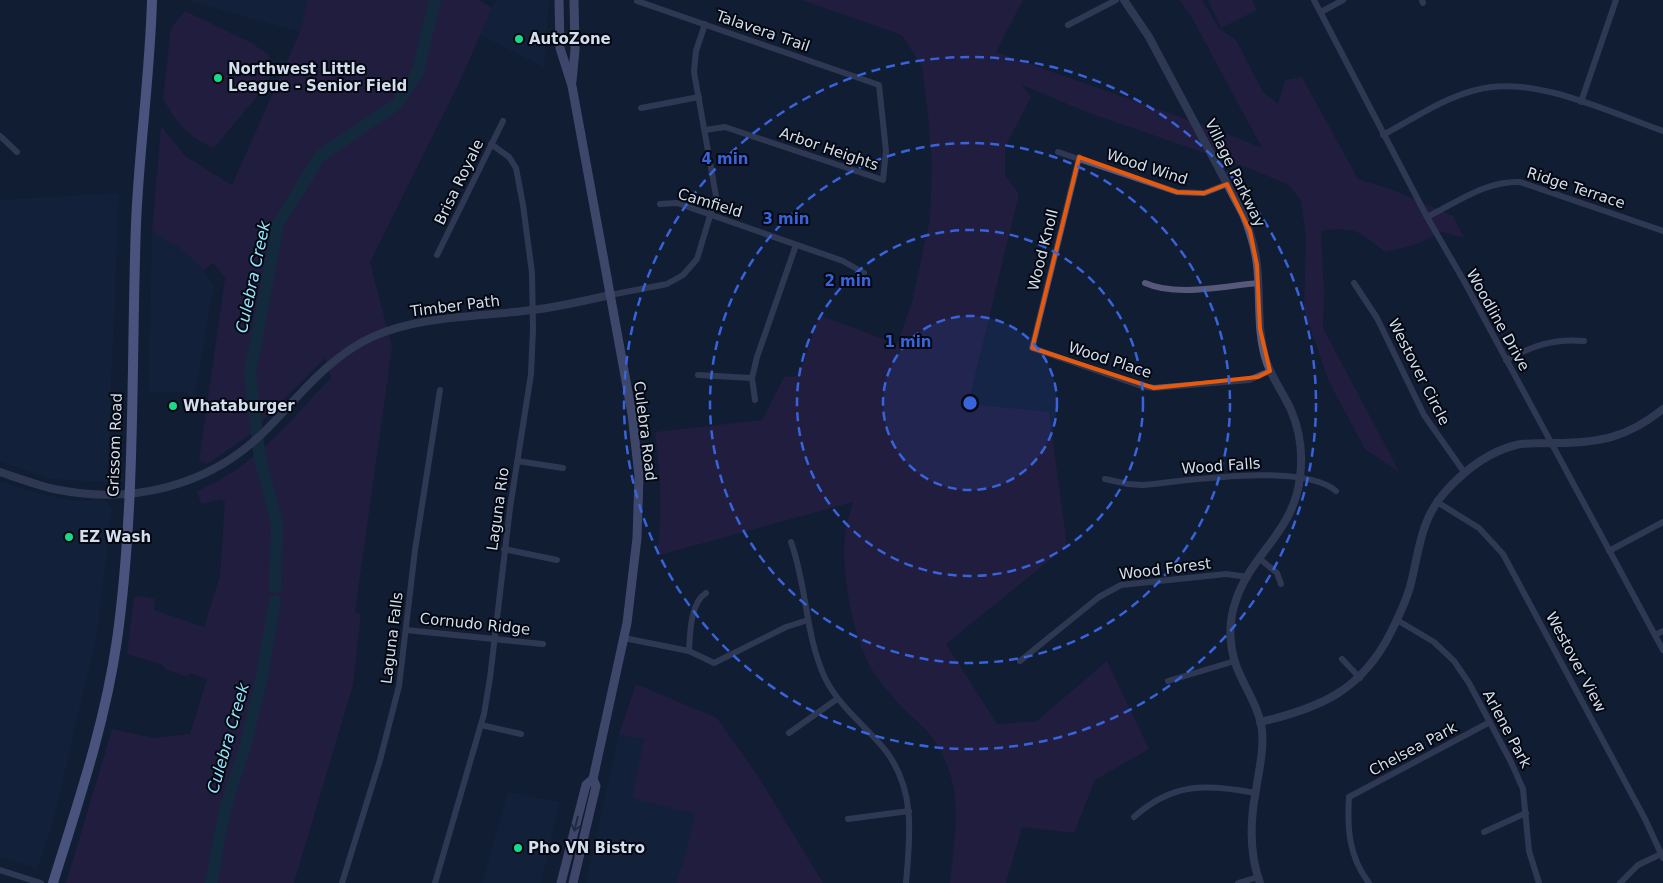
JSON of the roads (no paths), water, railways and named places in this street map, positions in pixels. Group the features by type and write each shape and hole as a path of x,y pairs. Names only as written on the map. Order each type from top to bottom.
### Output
{"main road":[{"name":"Grissom Road","path":"53,883 97,740 111,676 125,573 136,222 152,0"},
{"name":"Culebra Road","path":"559,0 560,48 572,86 632,414 639,476 637,542 624,638 593,779 596,786 574,883"},
{"name":"Culebra Road","path":"572,86 575,50 574,0"},
{"name":"Culebra Road","path":"561,883 586,785 593,779"}],"street":[{"path":"1068,26 1116,0"},
{"name":"Village Parkway","path":"1124,0 1149,37 1250,231 1258,283 1260,329 1270,371 1295,423 1301,450 1300,478 1289,516 1248,576 1236,599 1231,619 1230,640 1235,661 1260,722 1262,750 1255,793 1252,837 1259,880"},
{"name":"Woodline Drive","path":"1314,0 1426,217 1552,444 1663,650"},
{"path":"1320,12 1343,0"},
{"path":"1581,102 1616,0"},
{"name":"Talavera Trail","path":"637,1 879,85"},
{"path":"610,296 667,284 683,276 697,259 712,216 716,187 694,63 705,24"},
{"name":"Arbor Heights","path":"705,130 725,127 883,180 886,151 879,85"},
{"path":"1383,135 1451,99 1489,87 1526,87 1581,102 1663,131"},
{"path":"641,108 699,97"},
{"name":"Brisa Royale","path":"437,256 503,120"},
{"path":"0,136 16,152"},
{"name":"Laguna Rio","path":"435,883 481,725 490,678 504,549 531,374 533,310 528,236 516,168 509,158 492,144"},
{"name":"Wood Wind","path":"1058,152 1079,157 1177,192 1204,193 1227,184"},
{"name":"Wood Knoll","path":"1032,348 1079,157"},
{"name":"Ridge Terrace","path":"1426,217 1491,185 1508,181 1520,182 1663,231"},
{"name":"Camfield","path":"660,204 677,204 843,262 864,273"},
{"path":"754,400 752,378 757,358 796,245"},
{"path":"1145,284 1164,289 1179,290 1258,283"},
{"name":"Westover Circle","path":"1354,283 1377,318 1424,415 1464,472"},
{"name":"Timber Path","path":"0,472 54,489 81,492 128,493 153,491 197,478 230,461 252,442 326,367 371,338 398,328 425,322 533,310 610,296"},
{"path":"1506,360 1542,343 1563,340 1584,341"},
{"name":"Wood Place","path":"1032,348 1140,386 1154,388 1249,380 1270,371"},
{"path":"698,375 752,378"},
{"name":"Laguna Falls","path":"344,882 392,717 402,668 415,550 440,390"},
{"path":"1260,722 1317,706 1360,678 1376,659 1397,620 1411,583 1422,532 1437,502 1464,472 1487,457 1517,444 1585,443 1613,438 1638,427 1663,409"},
{"path":"517,460 563,468"},
{"name":"Wood Falls","path":"1105,479 1142,485 1263,475 1319,481 1336,491"},
{"name":"Westover View","path":"1437,502 1479,528 1503,554 1641,810 1662,856"},
{"path":"1609,551 1663,522"},
{"path":"791,542 800,573 808,620 825,677 837,699 886,751 905,785 909,811 906,883"},
{"path":"504,549 557,560"},
{"path":"1260,559 1277,573 1281,584"},
{"name":"Wood Forest","path":"1020,661 1099,597 1121,585 1226,574 1248,576"},
{"path":"688,652 690,628 700,597 706,593"},
{"path":"624,638 688,652 714,663 779,631 808,620"},
{"name":"Arlene Park","path":"1397,620 1423,634 1445,651 1462,672 1490,722 1523,788 1529,852 1539,883"},
{"name":"Cornudo Ridge","path":"406,630 543,644"},
{"path":"1655,636 1663,631"},
{"path":"1342,659 1360,678"},
{"path":"1168,681 1235,661"},
{"path":"789,733 837,699"},
{"name":"Chelsea Park","path":"1369,883 1356,861 1350,841 1348,820 1349,797 1490,722"},
{"path":"481,725 521,734"},
{"path":"1134,817 1162,797 1194,787 1216,786 1255,793"},
{"path":"848,820 909,811"},
{"path":"1484,832 1526,813"},
{"path":"1620,883 1638,865 1662,856"},
{"path":"0,870 41,883"},
{"path":"1238,883 1259,880"}],"waterway":[{"name":"Culebra Creek","path":"275,587 277,524 260,459 250,373 278,224 320,156 397,104 418,71 435,0"},
{"name":"Culebra Creek","path":"211,883 225,809 246,743 262,676 275,601"}],"place":[{"name":"AutoZone","path":"519,39"},
{"name":"Northwest Little League - Senior Field","path":"218,78"},
{"name":"Whataburger","path":"173,406"},
{"name":"EZ Wash","path":"69,537"},
{"name":"Pho VN Bistro","path":"518,848"}]}
